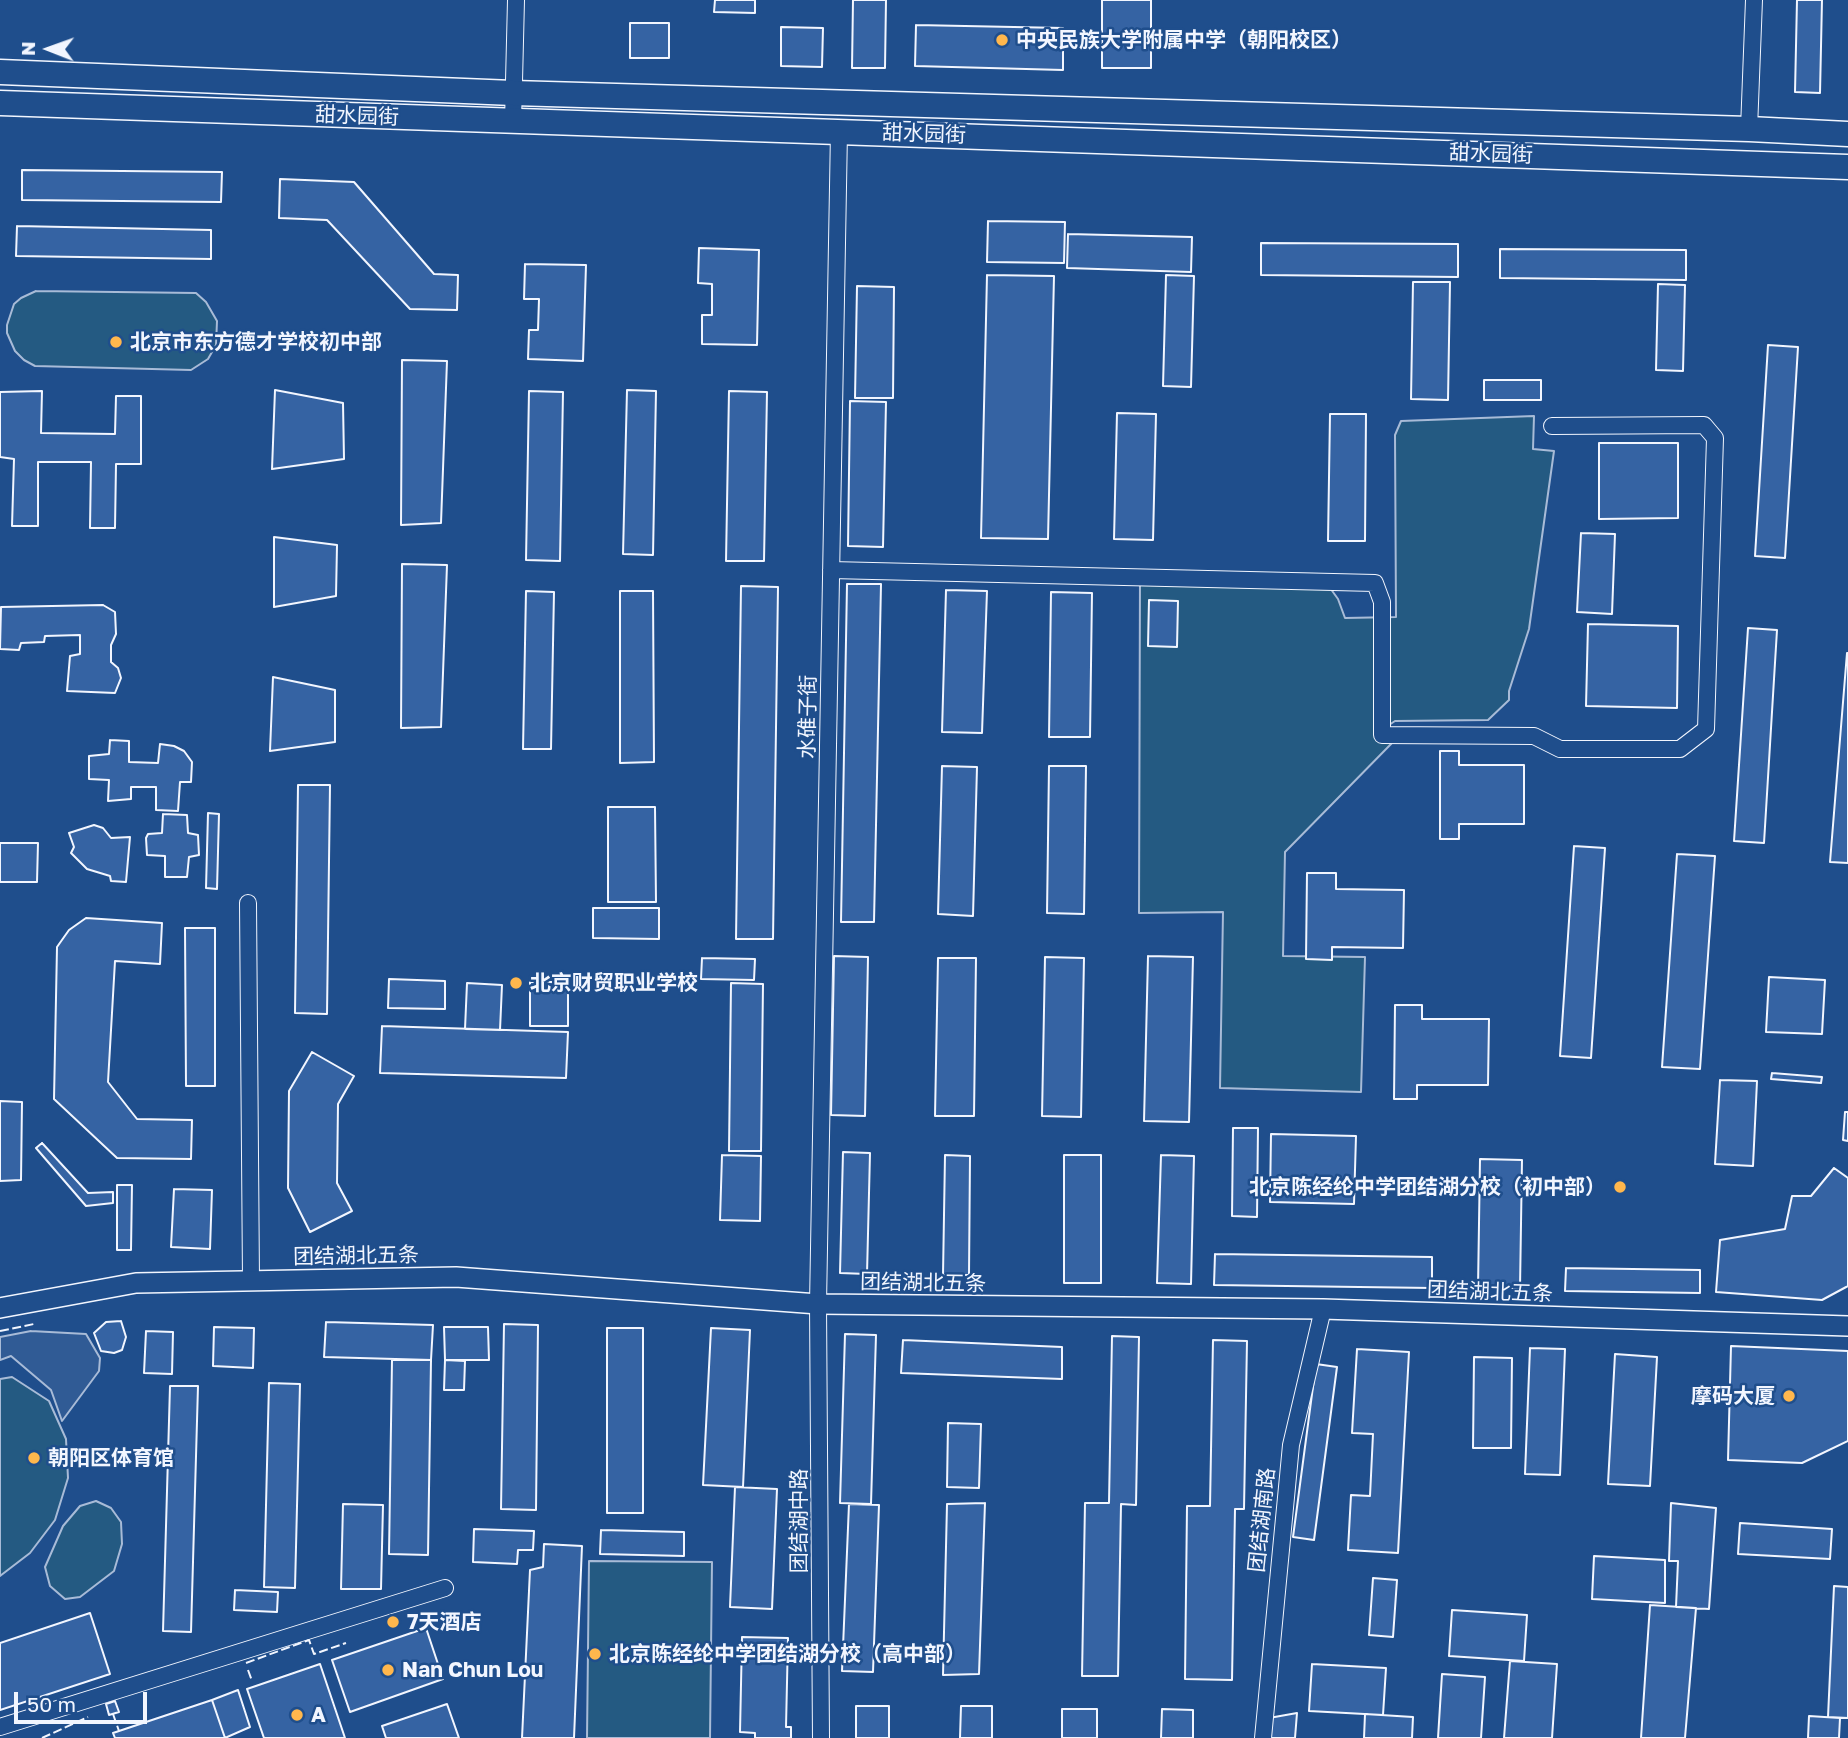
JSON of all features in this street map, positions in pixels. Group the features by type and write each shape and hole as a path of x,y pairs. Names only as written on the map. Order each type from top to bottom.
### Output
{"main road":[{"name":"甜水园街","path":"0,72 513,93 1848,134"},
{"name":"甜水园街","path":"0,103 1848,167"}],"street":[{"path":"513,122 516,0"},
{"path":"1749,129 1754,0"},
{"name":"水碓子街","path":"818,1304 839,131"},
{"path":"831,570 1375,583 1382,602 1382,735 1534,736 1560,749 1679,749 1706,729 1715,438 1704,425 1552,426"},
{"path":"248,903 251,1280"},
{"name":"团结湖北五条","path":"0,1308 136,1283 456,1277 818,1304 1322,1309 1848,1326"},
{"name":"团结湖中路","path":"818,1304 821,1738"},
{"name":"团结湖南路","path":"1262,1738 1291,1445 1322,1309"},
{"path":"0,1727 445,1588"}],"shaded area":[{"path":"36,291 196,293 206,302 217,321 216,345 208,359 191,370 35,366 15,351 7,333 7,325 14,304"},
{"path":"1534,416 1533,449 1554,451 1529,629 1509,691 1509,700 1488,720 1395,721 1386,727 1393,742 1285,852 1283,956 1365,957 1361,1092 1220,1088 1223,912 1139,913 1140,572 1320,574 1338,599 1345,618 1396,617 1395,435 1401,421"},
{"path":"31,1331 86,1334 100,1358 99,1371 62,1421 51,1390 11,1356 0,1360 0,1337"},
{"name":"朝阳区体育馆","path":"12,1377 49,1401 66,1439 68,1478 55,1520 30,1553 0,1576 0,1379"},
{"path":"96,1501 111,1508 121,1522 122,1544 114,1571 80,1597 65,1599 50,1586 45,1567 63,1526 80,1506"},
{"path":"589,1561 712,1562 710,1738 587,1738"}],"building":[{"path":"715,0 755,0 755,13 714,12"},
{"path":"853,0 886,0 885,68 852,68"},
{"path":"1102,0 1151,0 1151,68 1102,68"},
{"path":"1797,0 1822,0 1820,93 1795,92"},
{"path":"630,23 669,23 669,58 630,58"},
{"path":"916,25 1063,28 1063,70 915,66"},
{"path":"781,27 823,28 822,67 781,66"},
{"path":"22,170 222,172 221,202 22,200"},
{"path":"280,179 354,182 434,274 458,275 457,310 410,309 327,220 279,218"},
{"path":"988,221 1065,222 1064,263 987,262"},
{"path":"17,226 211,230 211,259 16,256"},
{"path":"1068,234 1192,237 1191,272 1067,268"},
{"path":"1261,243 1458,244 1458,277 1261,275"},
{"path":"699,248 759,250 757,345 702,344 702,315 712,315 712,284 698,283"},
{"path":"1500,249 1686,250 1686,280 1500,278"},
{"path":"525,264 586,265 583,361 528,359 529,330 538,330 539,299 524,299"},
{"path":"987,275 1054,276 1048,539 981,538"},
{"path":"1166,275 1194,276 1191,387 1163,386"},
{"path":"1413,282 1450,282 1448,400 1411,399"},
{"path":"1658,284 1685,285 1683,371 1656,370"},
{"path":"857,286 894,287 893,398 855,398"},
{"path":"1768,345 1798,347 1785,558 1755,556"},
{"path":"402,360 447,361 441,523 401,525"},
{"path":"1484,380 1541,380 1541,400 1484,400"},
{"path":"275,390 343,403 344,459 272,469"},
{"path":"627,390 656,391 653,555 623,554"},
{"path":"42,391 41,433 115,434 116,396 141,396 141,464 116,464 115,528 90,528 91,462 38,462 38,526 12,526 14,459 0,457 0,392"},
{"path":"529,391 563,392 560,561 526,560"},
{"path":"729,391 767,392 764,561 726,561"},
{"path":"850,401 886,402 883,547 848,546"},
{"path":"1117,413 1156,414 1153,540 1114,539"},
{"path":"1330,414 1366,414 1365,541 1328,541"},
{"path":"1599,443 1678,443 1678,518 1599,519"},
{"path":"1581,533 1615,534 1612,614 1577,612"},
{"path":"274,537 337,545 336,596 274,607"},
{"path":"402,564 447,565 441,727 401,728"},
{"path":"847,584 881,584 874,922 841,922"},
{"path":"741,586 778,587 773,939 736,939"},
{"path":"946,590 987,591 982,733 942,732"},
{"path":"526,591 554,592 551,749 523,749"},
{"path":"620,591 653,591 654,762 620,763"},
{"path":"1051,592 1092,593 1090,737 1049,737"},
{"path":"1149,600 1178,601 1177,647 1148,646"},
{"path":"103,605 115,612 116,634 111,645 111,662 118,668 121,678 115,693 67,691 70,656 80,654 80,635 45,636 44,642 21,643 19,650 0,649 1,607"},
{"path":"1588,624 1678,626 1677,708 1586,706"},
{"path":"1748,628 1777,630 1764,843 1734,841"},
{"path":"1848,653 1848,863 1830,862"},
{"path":"273,677 335,690 335,742 270,751"},
{"path":"110,740 129,741 129,762 158,763 160,744 184,751 192,762 191,782 180,782 178,811 156,810 156,787 131,787 131,799 108,801 109,780 89,779 89,756 109,754"},
{"path":"1440,751 1459,751 1459,765 1524,765 1524,824 1459,824 1459,839 1440,839"},
{"path":"942,766 977,767 973,916 938,914"},
{"path":"1049,766 1086,766 1084,914 1047,913"},
{"path":"298,785 330,785 327,1014 295,1013"},
{"path":"608,807 655,807 656,902 608,902"},
{"path":"208,813 219,814 217,889 206,888"},
{"path":"163,814 187,815 188,833 198,835 199,855 189,857 187,877 165,877 165,856 147,855 146,838 148,834 162,833"},
{"path":"94,825 103,828 111,838 130,837 126,882 111,881 110,876 87,869 71,853 74,847 69,833"},
{"path":"0,843 38,843 37,882 0,882"},
{"path":"1574,846 1605,848 1591,1058 1560,1056"},
{"path":"1677,854 1715,856 1700,1069 1662,1067"},
{"path":"1307,873 1336,873 1336,889 1404,890 1403,948 1332,947 1332,960 1306,959"},
{"path":"593,908 659,908 659,939 593,938"},
{"path":"86,918 162,923 160,964 115,961 108,1082 137,1119 192,1120 191,1159 117,1158 54,1099 57,947 69,930"},
{"path":"185,928 215,928 215,1086 186,1086"},
{"path":"834,956 868,957 865,1116 831,1115"},
{"path":"1148,956 1193,957 1189,1122 1144,1121"},
{"path":"1045,957 1084,958 1081,1117 1042,1116"},
{"path":"702,958 755,959 754,980 701,979"},
{"path":"938,958 976,958 974,1116 935,1116"},
{"path":"1769,977 1825,980 1822,1034 1766,1032"},
{"path":"389,979 445,981 445,1009 388,1008"},
{"path":"530,982 568,982 568,1026 530,1026"},
{"path":"467,983 502,985 500,1030 465,1029"},
{"path":"731,983 763,984 761,1151 729,1151"},
{"path":"1395,1005 1422,1005 1422,1019 1489,1019 1488,1085 1417,1085 1417,1099 1394,1099"},
{"path":"382,1026 568,1032 566,1078 380,1073"},
{"path":"312,1052 354,1076 338,1104 337,1183 352,1211 310,1232 288,1188 289,1091"},
{"path":"1772,1073 1822,1077 1821,1083 1771,1079"},
{"path":"1720,1080 1757,1081 1753,1166 1715,1164"},
{"path":"0,1101 22,1102 21,1180 0,1181"},
{"path":"1845,1112 1848,1112 1848,1141 1843,1140"},
{"path":"1233,1128 1258,1128 1257,1217 1232,1216"},
{"path":"1271,1134 1356,1136 1354,1204 1270,1202"},
{"path":"42,1143 88,1193 113,1192 113,1203 86,1206 36,1148"},
{"path":"843,1152 870,1153 867,1274 840,1273"},
{"path":"722,1155 761,1156 760,1221 720,1220"},
{"path":"945,1155 970,1156 969,1275 943,1275"},
{"path":"1064,1155 1101,1155 1101,1283 1064,1283"},
{"path":"1161,1155 1194,1156 1191,1284 1157,1283"},
{"path":"1480,1159 1522,1160 1520,1288 1478,1288"},
{"path":"1834,1168 1848,1178 1848,1286 1822,1300 1716,1292 1720,1240 1785,1229 1792,1196 1811,1196"},
{"path":"117,1185 132,1185 131,1250 117,1250"},
{"path":"174,1189 212,1190 210,1249 171,1247"},
{"path":"1215,1254 1432,1257 1432,1288 1214,1285"},
{"path":"1566,1268 1700,1270 1700,1293 1565,1291"},
{"path":"121,1321 126,1337 122,1350 114,1353 101,1351 94,1333 106,1322"},
{"path":"326,1322 433,1325 431,1360 324,1357"},
{"path":"504,1324 538,1325 536,1510 501,1509"},
{"path":"214,1327 254,1328 253,1368 213,1366"},
{"path":"444,1327 488,1327 489,1360 445,1360"},
{"path":"607,1328 643,1328 643,1513 607,1513"},
{"path":"711,1328 750,1330 743,1487 703,1485"},
{"path":"146,1331 173,1332 172,1374 144,1373"},
{"path":"845,1334 876,1335 871,1504 840,1503"},
{"path":"1112,1336 1139,1337 1136,1505 1121,1504 1118,1676 1082,1676 1085,1503 1109,1503"},
{"path":"903,1340 1062,1347 1062,1379 901,1373"},
{"path":"1213,1340 1247,1341 1244,1509 1235,1509 1232,1680 1185,1679 1187,1506 1210,1506"},
{"name":"摩码大厦","path":"1731,1346 1848,1351 1848,1441 1802,1463 1728,1460"},
{"path":"1530,1348 1565,1349 1560,1475 1525,1474"},
{"path":"1357,1349 1409,1352 1398,1553 1348,1550 1351,1495 1370,1496 1373,1434 1352,1433"},
{"path":"1615,1354 1657,1357 1650,1486 1608,1484"},
{"path":"1474,1357 1512,1358 1511,1448 1473,1448"},
{"path":"392,1360 431,1360 428,1555 389,1554"},
{"path":"445,1360 465,1361 464,1390 444,1390"},
{"path":"1316,1364 1337,1367 1314,1540 1293,1537"},
{"path":"269,1383 300,1384 295,1588 264,1587"},
{"path":"170,1386 198,1386 191,1632 163,1631"},
{"path":"948,1423 981,1424 979,1488 947,1487"},
{"path":"735,1487 777,1489 772,1609 730,1607"},
{"path":"985,1503 979,1674 943,1675 947,1504"},
{"path":"1671,1503 1716,1508 1709,1609 1676,1607 1678,1561 1669,1561"},
{"path":"343,1504 383,1505 381,1589 341,1589"},
{"path":"849,1504 879,1505 873,1672 842,1671"},
{"path":"1740,1523 1832,1529 1830,1559 1738,1554"},
{"path":"474,1529 534,1531 533,1550 518,1550 517,1564 473,1562"},
{"path":"601,1530 684,1532 684,1556 600,1554"},
{"path":"544,1544 582,1546 574,1738 522,1738 530,1570 543,1567"},
{"path":"1594,1556 1665,1560 1665,1603 1592,1599"},
{"path":"1373,1578 1397,1580 1393,1637 1369,1635"},
{"path":"1834,1586 1848,1587 1848,1718 1828,1717"},
{"path":"235,1590 278,1592 277,1612 234,1610"},
{"path":"1650,1605 1696,1608 1685,1738 1641,1738"},
{"path":"1452,1610 1527,1615 1524,1661 1449,1656"},
{"path":"90,1613 110,1674 0,1710 0,1643"},
{"name":"Nan Chun Lou","path":"426,1628 443,1679 350,1712 332,1660"},
{"path":"742,1637 788,1638 786,1727 791,1727 791,1738 755,1738 755,1733 740,1732"},
{"path":"1510,1661 1557,1664 1552,1738 1504,1738"},
{"name":"A","path":"320,1664 345,1738 264,1738 247,1689"},
{"path":"1312,1664 1386,1668 1383,1715 1309,1711"},
{"path":"1442,1674 1485,1677 1481,1738 1438,1738"},
{"path":"238,1690 250,1727 225,1738 212,1700"},
{"path":"212,1700 225,1738 115,1738 113,1733"},
{"path":"115,1701 119,1712 109,1715 106,1704"},
{"path":"447,1704 459,1738 386,1738 382,1726"},
{"path":"856,1706 889,1706 889,1738 856,1738"},
{"path":"961,1706 992,1706 992,1738 960,1738"},
{"path":"1062,1709 1097,1709 1097,1738 1062,1738"},
{"path":"1162,1709 1193,1710 1193,1738 1161,1738"},
{"path":"1297,1713 1295,1738 1268,1738 1269,1718"},
{"path":"1365,1714 1413,1717 1412,1738 1364,1738"},
{"path":"1809,1716 1840,1718 1839,1738 1808,1738"}],"fence":[{"path":"0,1331 34,1324"},
{"path":"246,1663 309,1640 314,1654 346,1643"},
{"path":"248,1670 252,1681"},
{"path":"113,1714 119,1731"},
{"path":"42,1738 88,1717"}],"place":[{"name":"中央民族大学附属中学（朝阳校区）","path":"1002,40"},
{"name":"北京市东方德才学校初中部","path":"116,342"},
{"name":"北京财贸职业学校","path":"516,983"},
{"name":"北京陈经纶中学团结湖分校（初中部）","path":"1620,1187"},
{"name":"摩码大厦","path":"1789,1396"},
{"name":"朝阳区体育馆","path":"34,1458"},
{"name":"7天酒店","path":"393,1622"},
{"name":"北京陈经纶中学团结湖分校（高中部）","path":"595,1654"},
{"name":"Nan Chun Lou","path":"388,1670"},
{"name":"A","path":"297,1715"}]}
